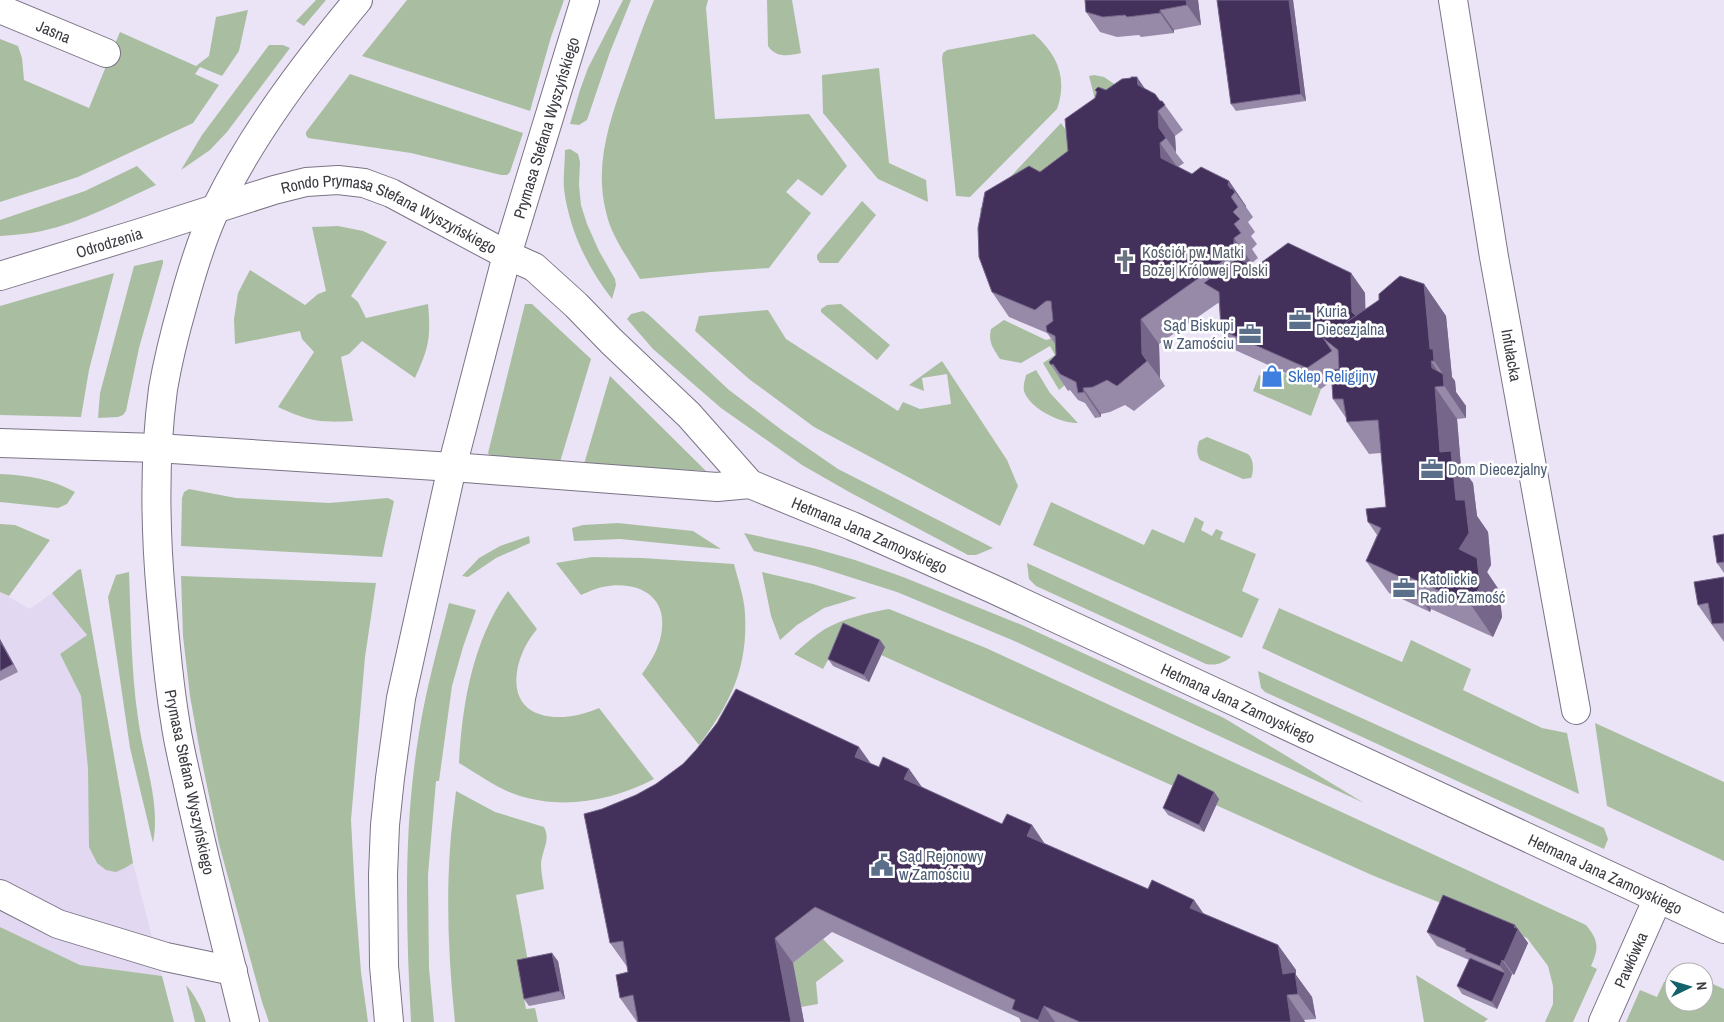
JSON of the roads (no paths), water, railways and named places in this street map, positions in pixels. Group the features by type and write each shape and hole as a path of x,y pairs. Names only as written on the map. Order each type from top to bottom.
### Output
{"main road":[{"path":"157,448 164,387 174,337 195,263 216,208 249,147 282,98 318,48 358,0"},
{"name":"Prymasa Stefana Wyszyńskiego","path":"507,255 585,0"},
{"name":"Infułacka","path":"1454,0 1494,257 1576,710"},
{"name":"Jasna","path":"0,9 106,54"},
{"name":"Rondo Prymasa Stefana Wyszyńskiego","path":"216,208 306,182 338,180 364,184 391,193 507,255 452,467"},
{"name":"Odrodzenia","path":"0,276 216,208"},
{"name":"Hetmana Jana Zamoyskiego","path":"507,255 534,267 576,305 610,341 689,415 750,484 852,526 994,590 1724,929"},
{"path":"0,443 157,448 452,467 401,698 390,778 385,825 383,876 384,966 389,1022"},
{"name":"Prymasa Stefana Wyszyńskiego","path":"157,448 158,560 175,721 199,836 245,1022"},
{"name":"Hetmana Jana Zamoyskiego","path":"452,467 717,487 750,484"},
{"path":"0,894 58,924 166,957 233,972"},
{"name":"Pawłówka","path":"1604,1022 1658,898"}],"place":[{"name":"Kościół pw. Matki Bożej Królowej Polski","path":"1125,261"},
{"name":"Kuria Diecezjalna","path":"1300,320"},
{"name":"Sąd Biskupi w Zamościu","path":"1250,334"},
{"name":"Sklep Religijny","path":"1272,376"},
{"name":"Dom Diecezjalny","path":"1432,469"},
{"name":"Katolickie Radio Zamość","path":"1404,588"},
{"name":"Sąd Rejonowy w Zamościu","path":"882,865"}]}
